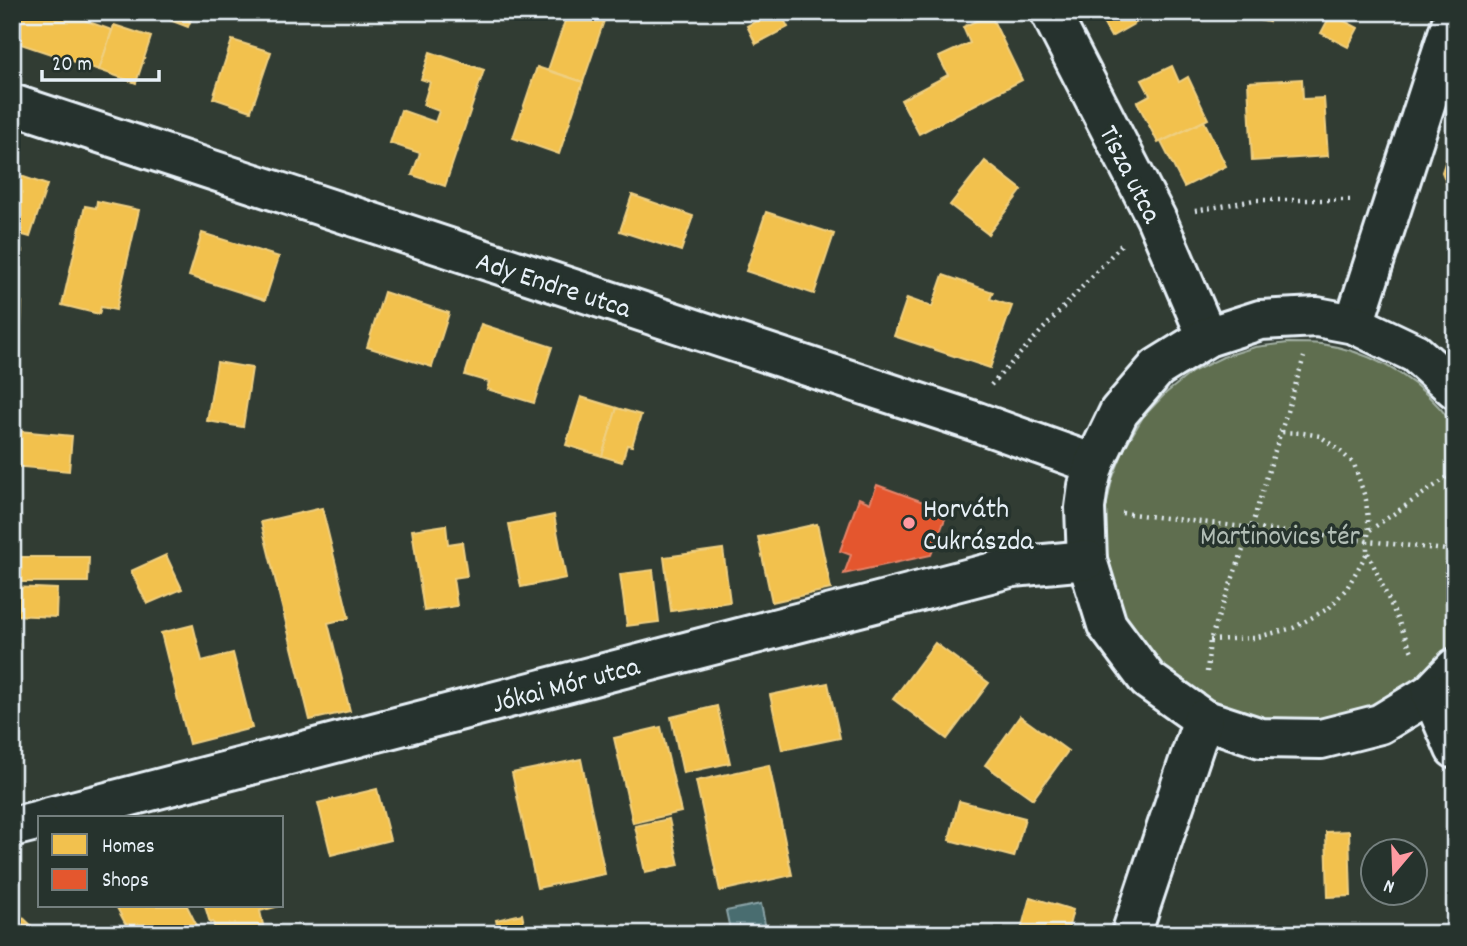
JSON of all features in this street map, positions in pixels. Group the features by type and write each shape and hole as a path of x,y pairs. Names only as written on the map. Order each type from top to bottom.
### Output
{"street":[{"name":"Tisza utca","path":"1050,12 1156,218 1207,337"},
{"path":"1354,324 1455,12"},
{"name":"Ady Endre utca","path":"12,104 977,422 1094,464"},
{"path":"1455,389 1415,352 1354,324 1317,317 1261,320 1207,337 1157,368 1119,412 1094,464 1085,508 1087,560 1107,625 1148,680 1203,719 1261,738 1321,739 1380,724 1443,680 1455,749"},
{"name":"Jókai Mór utca","path":"54,816 1013,567 1087,560"},
{"path":"1130,934 1203,719"},
{"path":"12,827 38,820"}],"path":[{"path":"1203,719 1210,640 1251,528 1317,317"},
{"path":"1210,640 1254,638 1293,628 1329,608 1347,588 1367,552 1369,530 1366,500 1354,464 1320,436 1280,432"},
{"path":"1369,530 1455,472"},
{"path":"1085,508 1455,551"},
{"path":"1367,552 1443,680"}],"green space":[{"name":"Martinovics tér","path":"1288,343 1337,347 1385,365 1427,395 1455,429 1455,639 1428,672 1404,692 1347,718 1285,725 1221,710 1163,672 1122,615 1110,583 1104,548 1105,513 1112,479 1125,447 1143,417 1166,393 1192,372 1223,357 1255,347"}],"water":[{"path":"761,904 767,934 731,934 726,911"}],"building: Homes":[{"path":"13,12 89,12 86,21 112,30 99,70 12,41"},
{"path":"149,12 194,12 188,27"},
{"path":"568,12 607,12 583,82 548,70"},
{"path":"773,12 780,12 788,27 756,44 747,26"},
{"path":"1097,12 1155,12 1111,37"},
{"path":"1249,12 1271,12 1269,22 1248,18"},
{"path":"990,14 1022,80 919,134 901,100 948,75 939,57 970,43 963,27"},
{"path":"1331,14 1358,28 1348,47 1321,33"},
{"path":"114,25 151,37 136,83 99,70"},
{"path":"232,40 271,52 251,111 213,98"},
{"path":"430,52 484,70 445,186 412,175 420,153 390,143 401,110 435,122 439,111 423,105 430,82 421,79"},
{"path":"1172,66 1179,82 1188,77 1208,119 1158,143 1137,102 1150,95 1142,80"},
{"path":"537,67 583,82 559,154 513,138"},
{"path":"1302,79 1303,99 1324,98 1328,156 1252,161 1248,82"},
{"path":"1204,121 1226,166 1184,187 1161,142"},
{"path":"1455,149 1455,192 1449,190 1442,172 1448,154"},
{"path":"985,161 1022,190 988,234 950,205"},
{"path":"12,173 47,185 30,237 12,232"},
{"path":"632,195 693,216 681,251 620,231"},
{"path":"97,201 139,210 116,310 101,307 99,314 62,305 85,206 96,208"},
{"path":"766,212 834,234 814,294 746,271"},
{"path":"202,233 279,257 265,300 189,276"},
{"path":"12,249 22,250 21,271 12,270"},
{"path":"12,270 21,271 19,301 12,301"},
{"path":"943,275 993,292 990,299 1012,306 990,368 894,336 907,298 932,307"},
{"path":"384,292 449,313 432,367 367,347"},
{"path":"12,301 22,302 21,327 12,327"},
{"path":"481,324 552,347 534,403 487,389 489,382 465,375"},
{"path":"217,362 252,368 243,427 207,421"},
{"path":"581,397 617,408 602,456 566,445"},
{"path":"617,408 641,415 632,446 627,445 622,462 602,456"},
{"path":"12,427 19,427 19,431 72,436 69,471 12,466"},
{"path":"322,508 349,618 328,623 350,711 310,720 261,522"},
{"path":"554,515 566,578 521,587 509,524"},
{"path":"817,524 831,589 772,602 758,537"},
{"path":"446,525 448,544 462,542 467,576 453,578 457,606 424,611 412,530"},
{"path":"723,549 730,602 671,611 664,557"},
{"path":"166,555 182,589 147,604 131,571"},
{"path":"13,557 89,557 88,582 12,582"},
{"path":"653,570 659,622 627,626 620,574"},
{"path":"12,587 57,589 56,617 12,615"},
{"path":"193,625 202,661 233,653 252,728 189,744 161,633"},
{"path":"12,643 18,643 18,679 12,679"},
{"path":"935,643 989,683 947,739 893,699"},
{"path":"828,683 840,738 782,750 770,695"},
{"path":"717,706 730,763 683,773 671,717"},
{"path":"1020,716 1068,751 1033,799 985,765"},
{"path":"661,727 681,812 633,823 614,738"},
{"path":"581,759 605,874 537,888 512,773"},
{"path":"769,765 792,875 720,891 696,781"},
{"path":"377,789 390,840 331,855 318,803"},
{"path":"959,801 1025,818 1014,857 949,840"},
{"path":"669,819 679,865 645,872 635,826"},
{"path":"1349,831 1351,896 1328,897 1326,832"},
{"path":"1030,897 1073,910 1067,934 1020,934"},
{"path":"12,907 40,934 12,934"},
{"path":"117,908 188,908 201,934 131,934"},
{"path":"206,908 272,908 260,911 265,934 216,934 213,922 210,923"},
{"path":"522,914 526,934 499,934 496,920"}],"building: Shops":[{"path":"877,485 948,511 931,555 844,574 851,555 840,551 859,498 870,503"}],"place":[{"name":"Horváth Cukrászda","path":"909,523"}]}
